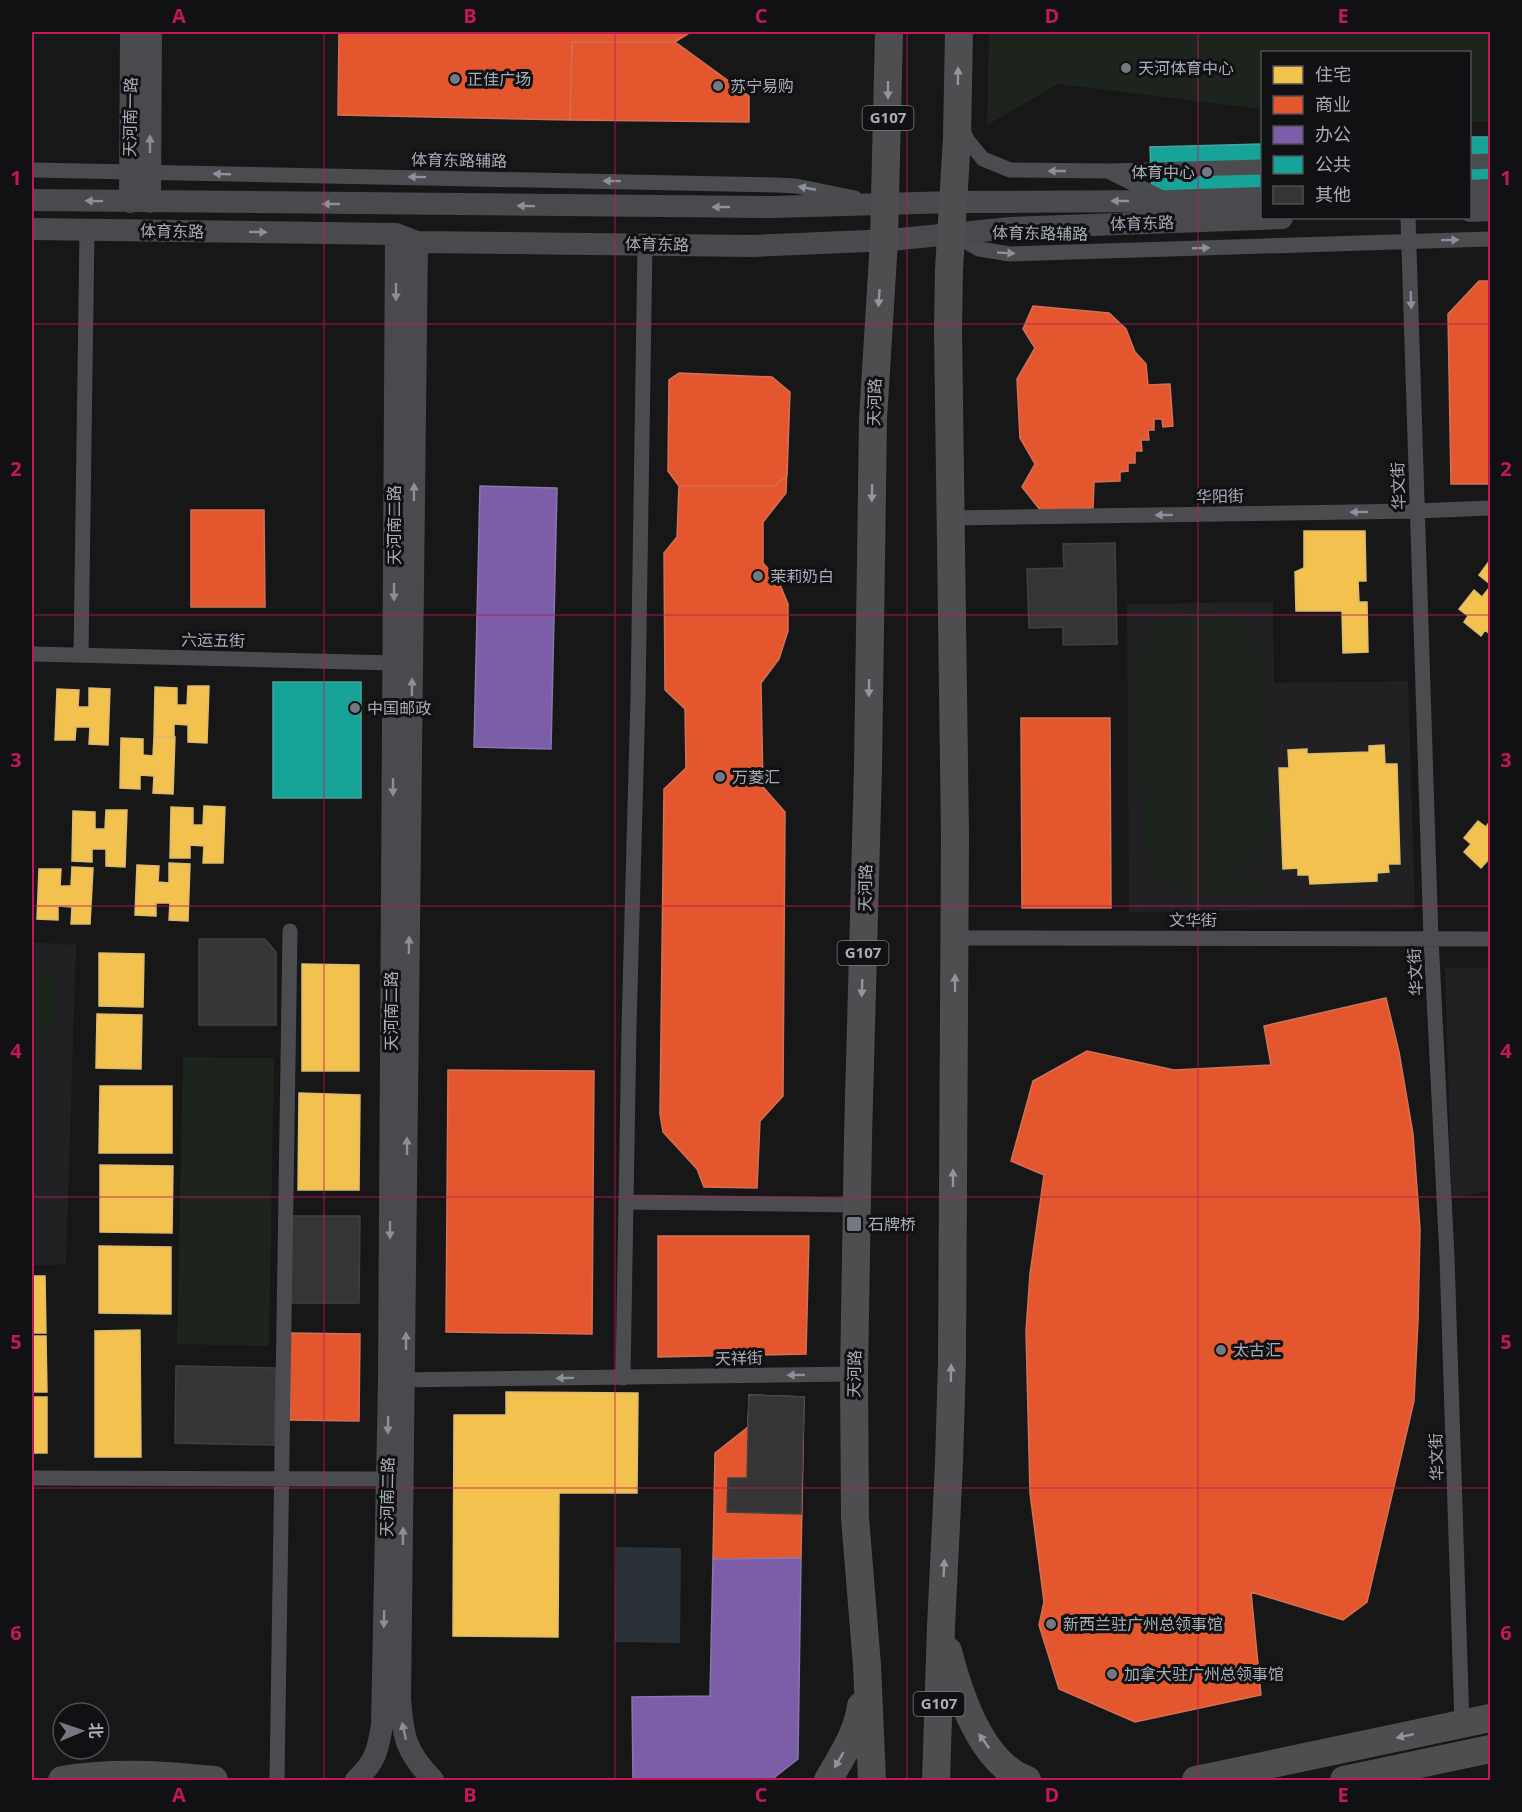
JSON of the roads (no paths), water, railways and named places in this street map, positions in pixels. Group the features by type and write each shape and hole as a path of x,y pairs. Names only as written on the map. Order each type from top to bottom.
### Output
{"highway":[{"name":"天河路","path":"872,1780 867,1665 855,1518 854,1374 868,768 873,419 884,240 889,32"},
{"name":"G107","path":"936,1780 951,1372 955,938 948,299 958,120 959,32"},
{"path":"941,1626 956,1680 974,1728 998,1761 1027,1780"},
{"path":"828,1780 850,1743 859,1718 867,1665"},
{"path":"1196,1780 1491,1718"},
{"path":"1344,1780 1491,1749"},
{"path":"62,1780 129,1773 214,1780"}],"street":[{"name":"天河南一路","path":"131,32 140,172"},
{"path":"140,202 150,32"},
{"path":"958,120 968,141 983,159 996,165 1020,170 1108,171 1261,167"},
{"path":"1471,162 1491,161"},
{"name":"体育东路辅路","path":"32,170 776,184 885,203"},
{"path":"1108,171 1169,201"},
{"path":"1471,191 1491,190"},
{"name":"体育东路","path":"32,200 828,207 885,203 1261,198"},
{"path":"1471,211 1491,210"},
{"name":"体育东路","path":"32,229 396,234 417,242 752,246 884,240 1011,228 1261,219"},
{"name":"华文街","path":"1408,219 1431,938 1447,1257 1462,1724"},
{"path":"81,655 87,230"},
{"name":"体育东路辅路","path":"952,233 980,249 1010,254 1491,239"},
{"name":"天河南二路","path":"396,234 394,663 400,1699 407,1745 415,1762 433,1780"},
{"name":"天河南二路","path":"356,1780 372,1763 379,1747 382,1725 387,1479 397,1380 417,242"},
{"path":"623,1378 645,244"},
{"name":"华阳街","path":"951,518 1491,508"},
{"name":"六运五街","path":"32,654 394,663"},
{"path":"277,1780 290,931"},
{"name":"文华街","path":"955,938 1491,939"},
{"path":"626,1202 857,1205"},
{"name":"天祥街","path":"397,1380 854,1374"},
{"path":"32,1478 387,1479"}],"place":[{"name":"天河体育中心","path":"1126,68"},
{"name":"正佳广场","path":"455,79"},
{"name":"苏宁易购","path":"718,86"},
{"name":"体育中心","path":"1207,172"},
{"name":"茉莉奶白","path":"758,576"},
{"name":"中国邮政","path":"355,708"},
{"name":"万菱汇","path":"720,777"},
{"name":"石牌桥","path":"854,1224"},
{"name":"太古汇","path":"1221,1350"},
{"name":"新西兰驻广州总领事馆","path":"1051,1624"},
{"name":"加拿大驻广州总领事馆","path":"1112,1674"}]}
